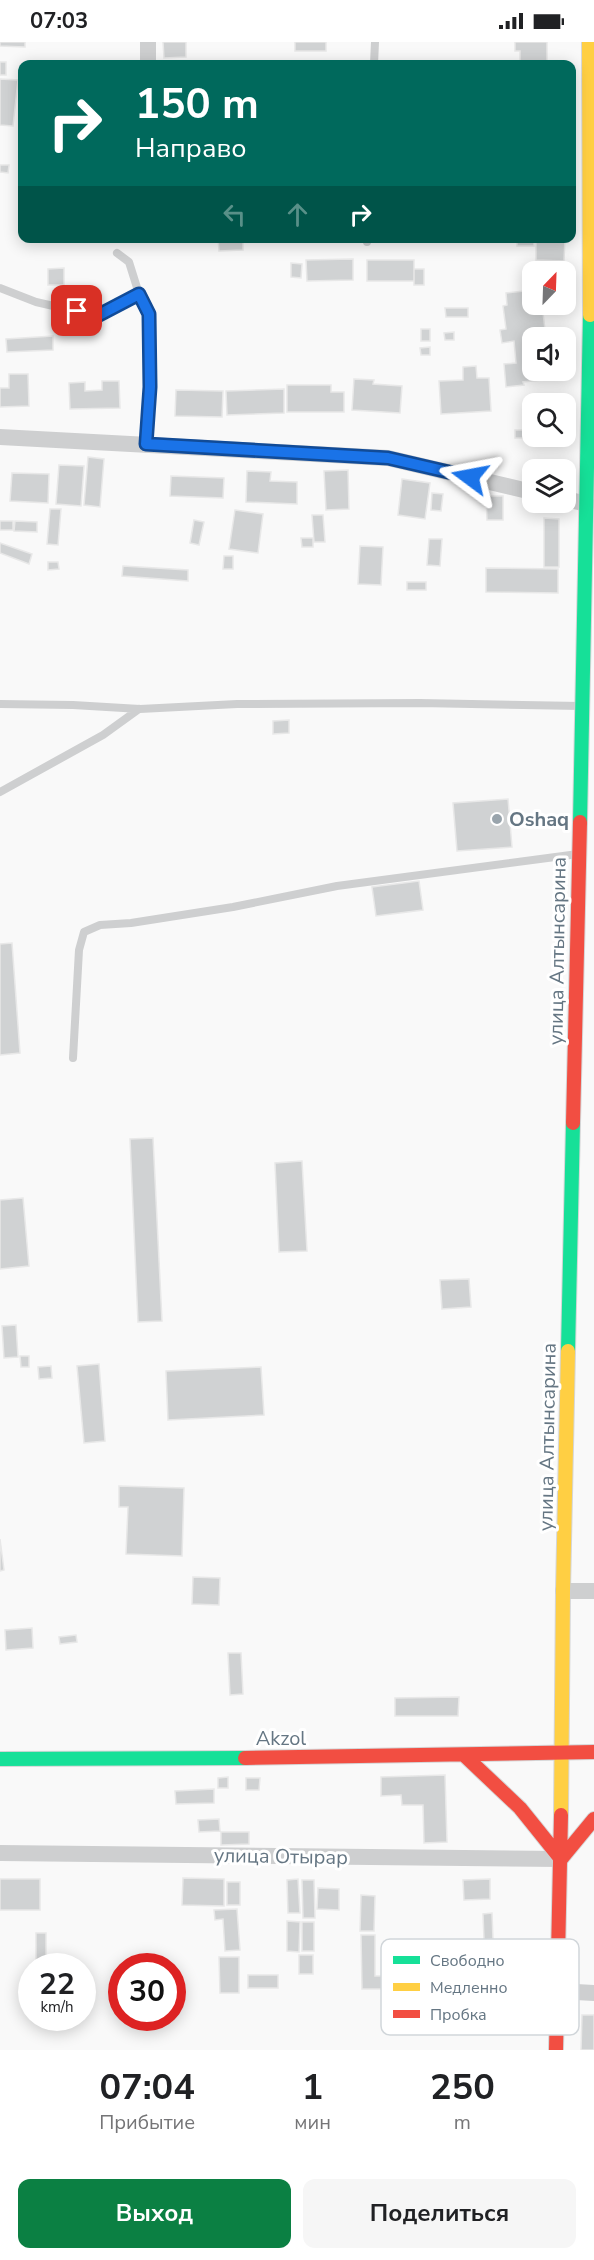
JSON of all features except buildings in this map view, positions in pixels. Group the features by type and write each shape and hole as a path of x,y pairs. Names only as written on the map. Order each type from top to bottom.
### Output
{"street":[{"path":"148,42 148,60"},
{"name":"улица Алтынсарина","path":"559,1939 563,1591 578,854 586,793 582,706 592,280 589,42"},
{"path":"0,437 388,458 522,490"},
{"path":"576,501 587,504"},
{"path":"563,1591 594,1591"},
{"name":"Akzol","path":"0,1760 465,1756 594,1752"},
{"path":"465,1756 520,1808 561,1859 594,1819"},
{"name":"улица Отырар","path":"0,1853 561,1859"},
{"path":"579,1992 594,1993"},
{"name":"улица Алтынсарина","path":"556,2050 557,2035"}],"lane":[{"path":"374,60 375,42"},
{"path":"117,253 129,262 139,294 149,314 150,387 146,444"},
{"path":"0,288 36,302 97,316 139,294"},
{"path":"0,704 140,709 237,704 420,703 582,706"},
{"path":"0,792 103,735 140,709"},
{"path":"73,1058 79,950 84,932 99,924 131,923 337,886 578,854"}],"traffic: fast":[{"path":"580,822 590,315"},
{"path":"568,1351 573,1123"},
{"path":"0,1759 245,1758"}],"traffic: slow":[{"path":"589,42 590,315"},
{"path":"561,1815 568,1351"}],"traffic: jam":[{"path":"573,1123 580,822"},
{"path":"245,1758 594,1752"},
{"path":"465,1756 520,1808 561,1859 594,1819"},
{"path":"558,1939 561,1815"},
{"path":"556,2035 556,2050"}],"place":[{"name":"Oshaq","path":"497,819"}],"route":[{"path":"77,311 97,316 139,294 149,314 150,387 146,444 388,458 470,477"}]}
